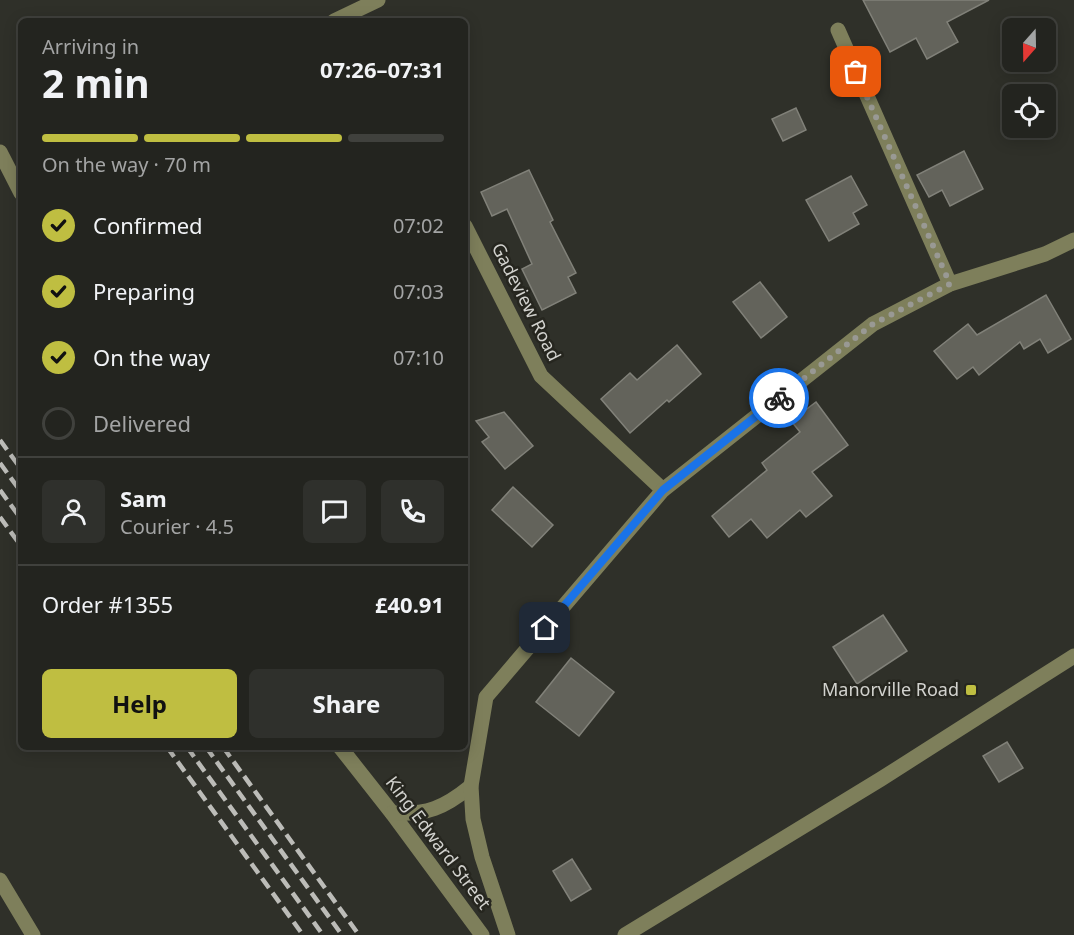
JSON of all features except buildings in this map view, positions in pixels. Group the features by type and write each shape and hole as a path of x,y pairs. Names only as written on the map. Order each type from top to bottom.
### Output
{"street":[{"path":"358,16 378,0"},
{"path":"838,30 950,284"},
{"path":"0,152 18,183"},
{"name":"Gadeview Road","path":"468,232 541,376 663,490"},
{"path":"507,935 482,857 473,819 471,786 486,697 663,490 873,324 950,284 1045,254 1074,240"},
{"path":"624,935 881,779 1074,656"},
{"name":"King Edward Street","path":"342,750 482,935"},
{"path":"392,813 409,814 437,808 454,800 471,786"},
{"path":"0,880 33,935"}],"railway":[{"path":"0,440 18,465"},
{"path":"0,463 18,488"},
{"path":"0,490 18,515"},
{"path":"0,517 18,542"},
{"path":"169,750 303,935"},
{"path":"189,750 323,935"},
{"path":"208,750 342,935"},
{"path":"225,750 359,935"}],"way so far":[{"path":"779,398 873,324 950,284 856,72"}],"place":[{"name":"Manorville Road","path":"971,690"}],"route":[{"path":"545,628 663,490 779,398"}]}
